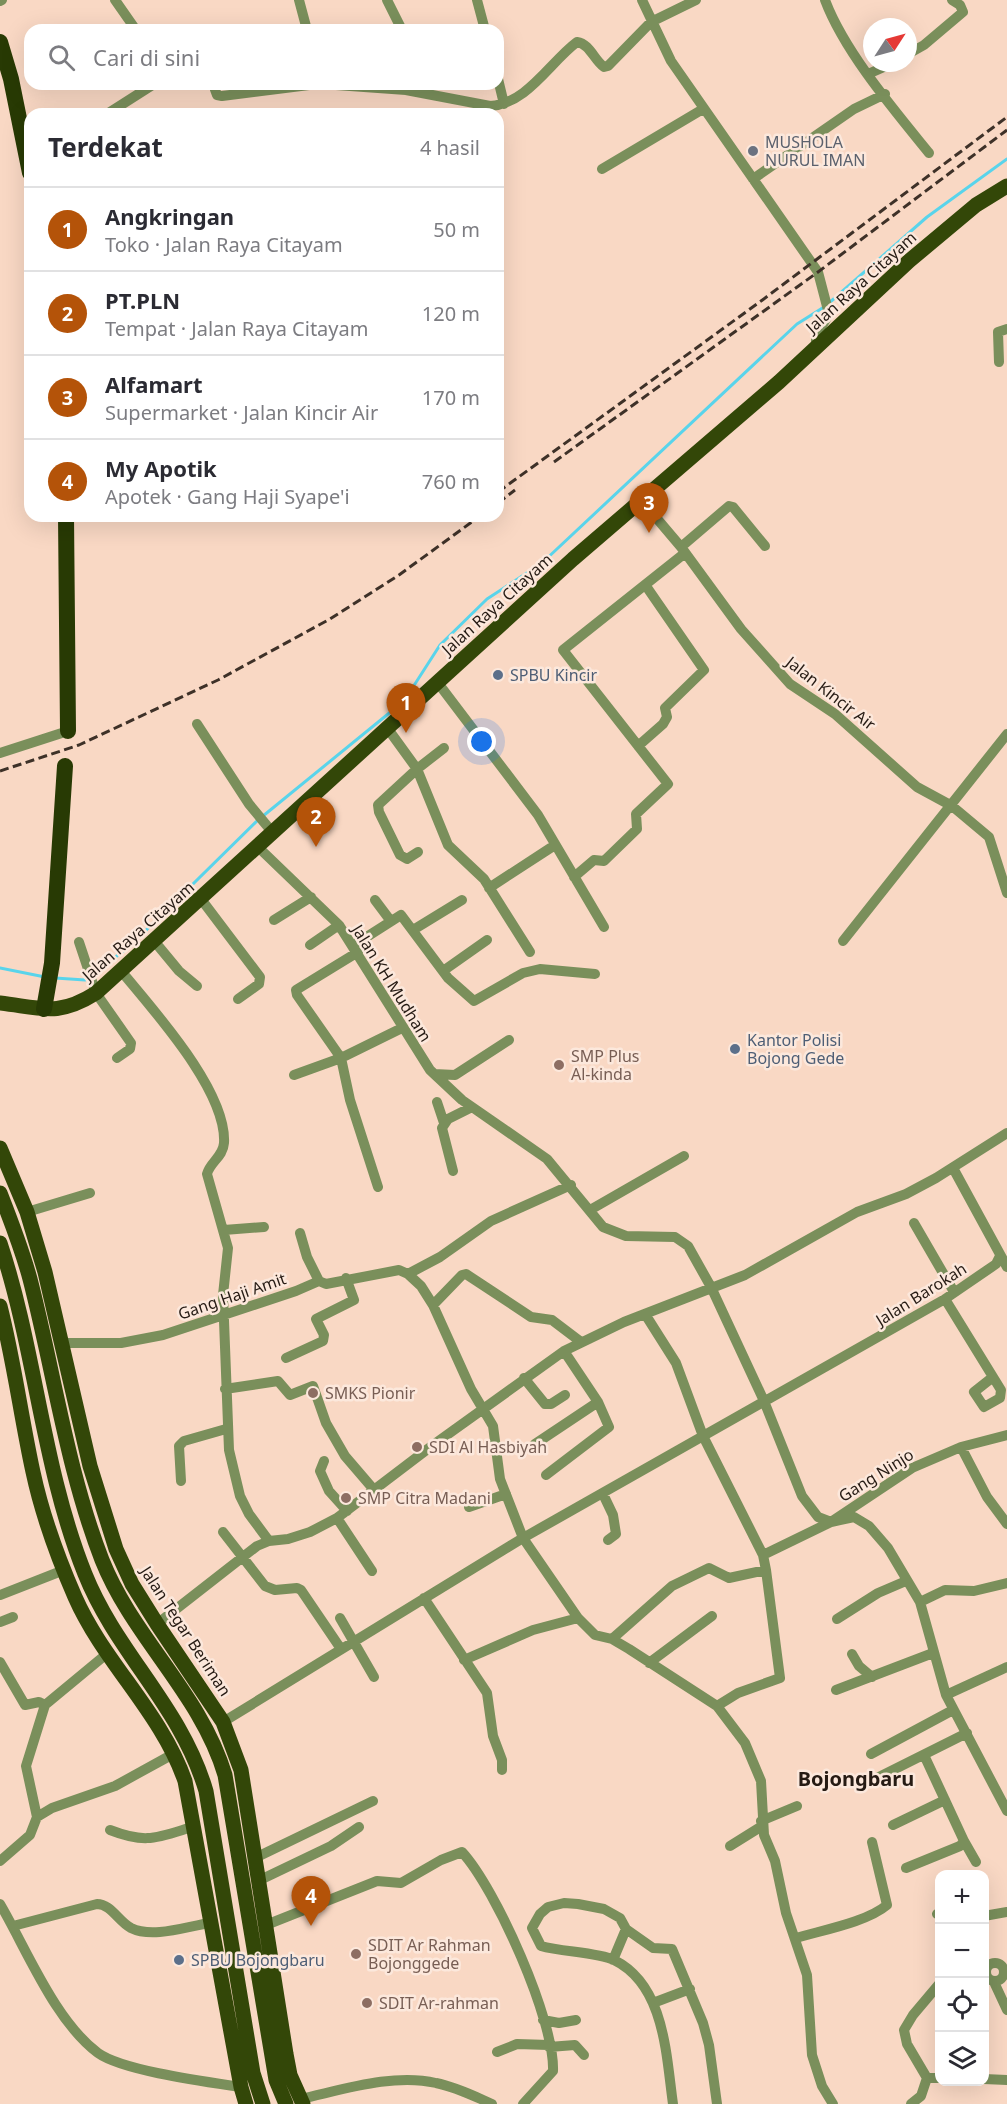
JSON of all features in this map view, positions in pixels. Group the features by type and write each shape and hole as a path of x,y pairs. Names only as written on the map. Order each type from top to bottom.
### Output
{"highway":[{"path":"0,42 11,79 24,143"},
{"path":"66,522 68,731"},
{"path":"44,1009 52,963 66,766"}],"main road":[{"name":"Jalan Raya Citayam","path":"0,1003 62,1010 79,1004 94,989 122,972 258,847 269,829 388,729 573,559 642,501 934,240 976,205 1007,186"},
{"name":"Jalan Tegar Beriman","path":"0,1148 33,1230 90,1466 107,1523 132,1584 223,1722 241,1770 266,1925 266,1970 276,2080 296,2102"},
{"name":"Jalan Tegar Beriman","path":"0,1193 30,1277 75,1472 108,1575 127,1611 196,1710 218,1751 266,1970"},
{"path":"16,1236 33,1230"},
{"path":"0,1243 13,1282 54,1478 94,1598 172,1714 197,1760 206,1791 254,2073 263,2104"},
{"path":"0,1306 34,1474 64,1570 76,1600 175,1753 185,1781 240,2087 246,2104"},
{"path":"69,1527 89,1521"},
{"path":"140,1668 143,1701"},
{"path":"221,1979 237,1976"}],"street":[{"path":"116,0 132,24"},
{"path":"299,0 305,24"},
{"path":"387,0 399,24"},
{"path":"477,0 483,24"},
{"path":"642,0 671,61 812,263 829,314 816,336 816,347"},
{"path":"419,90 490,106 504,104 519,96 577,42 588,48 600,64 604,67 608,66 651,22 696,0"},
{"path":"825,0 831,16 868,74 928,153"},
{"path":"917,49 963,12 960,4 952,0"},
{"path":"868,74 873,72"},
{"path":"116,108 145,90"},
{"path":"215,90 217,95 222,96 269,90"},
{"path":"501,90 504,104"},
{"path":"753,179 854,109 885,94"},
{"path":"602,169 703,109"},
{"path":"999,362 998,332 1007,329"},
{"name":"Jalan Kincir Air","path":"642,501 683,550 741,629 790,684 835,714 917,787 952,806 989,837 1007,893"},
{"path":"574,877 594,860 604,861 637,829 636,814 667,786 666,780 563,650 646,586 729,507 733,507 765,546"},
{"path":"638,746 663,724 667,717 665,708 704,670 646,586"},
{"path":"438,683 518,788 555,845 603,927"},
{"path":"197,724 249,804 269,829"},
{"path":"388,729 417,769 448,845 484,879 530,952"},
{"path":"0,753 68,731"},
{"path":"843,940 952,806 1007,734"},
{"path":"418,852 407,859 400,855 379,812 378,805 444,748"},
{"path":"489,888 555,845"},
{"name":"Jalan KH Mudham","path":"258,847 339,925 356,948 402,1028 432,1072"},
{"path":"274,920 310,897"},
{"path":"201,899 260,976 259,984 238,999"},
{"path":"375,900 390,920"},
{"path":"413,930 462,900"},
{"path":"378,1187 350,1100 341,1058 297,995 296,990 356,948 390,920 401,915 442,970 474,1001 510,979 540,969 595,974"},
{"path":"310,945 339,925"},
{"path":"442,970 487,940"},
{"path":"79,942 94,989 131,1043 130,1049 117,1058"},
{"path":"155,942 178,971 197,986"},
{"path":"122,972 173,1036 211,1093 224,1143 220,1156 208,1166 207,1174 228,1248 223,1314 226,1429 230,1459 240,1496 249,1514 269,1541"},
{"path":"294,1075 341,1058 402,1028"},
{"path":"432,1072 455,1075 509,1040"},
{"path":"432,1072 472,1107 532,1146 571,1185 603,1227 626,1236 660,1235 681,1240 688,1246 711,1287 764,1401 802,1496 818,1517 831,1522"},
{"path":"437,1102 444,1123 442,1128 453,1171"},
{"path":"444,1123 472,1107"},
{"path":"157,1624 202,1592 242,1557 269,1541 299,1536 338,1518 524,1378 581,1342 744,1275 857,1212 906,1194 953,1168 1007,1133"},
{"path":"591,1210 684,1156"},
{"path":"953,1168 1007,1267"},
{"path":"571,1185 490,1221 440,1257 408,1274 421,1286 433,1305 493,1426 496,1464 523,1538 578,1618 590,1632 612,1640 717,1707 736,1729 753,1760 760,1781 762,1823 775,1861 786,1912 809,1985 808,2029 812,2055 822,2086 833,2104"},
{"path":"27,1212 90,1192"},
{"path":"914,1223 993,1377"},
{"path":"224,1230 264,1227"},
{"path":"300,1233 307,1257 319,1281"},
{"name":"Jalan Barokah","path":"223,1722 523,1538 950,1295 996,1264 998,1251 1007,1240"},
{"name":"Gang Haji Amit","path":"62,1343 132,1341 163,1335 296,1291 319,1281 326,1284 389,1270 399,1270 408,1274"},
{"path":"433,1305 462,1275 466,1274 531,1317 552,1320 581,1342"},
{"path":"286,1358 323,1341 324,1335 316,1320 354,1300 346,1278"},
{"path":"645,1314 676,1363 704,1436 763,1555 766,1570 780,1678 738,1694 717,1707"},
{"path":"546,1475 608,1430 608,1424 598,1402 564,1352"},
{"path":"524,1378 545,1404 551,1404 565,1395"},
{"path":"225,1389 278,1381 290,1395 313,1386 326,1424 345,1456 375,1491"},
{"path":"535,1444 598,1402"},
{"path":"181,1481 179,1446 184,1441 226,1429"},
{"name":"Gang Ninjo","path":"831,1522 912,1468 961,1447 1007,1435"},
{"path":"961,1447 987,1497 1007,1524"},
{"path":"324,1461 320,1471 322,1480 347,1511"},
{"path":"469,1507 506,1494"},
{"path":"603,1494 617,1527 616,1534 608,1540"},
{"path":"763,1555 831,1522 854,1517 870,1526 888,1548 920,1602 946,1695 1007,1811"},
{"path":"338,1518 372,1571"},
{"path":"223,1533 265,1586 274,1590 297,1587 301,1590 341,1649"},
{"path":"612,1640 682,1579 709,1568 729,1578 766,1570"},
{"path":"0,1595 64,1570"},
{"path":"837,1619 878,1593 901,1586 906,1581"},
{"path":"920,1602 945,1590 974,1591 1007,1583"},
{"path":"424,1598 487,1693 502,1770"},
{"path":"649,1663 712,1616"},
{"path":"0,1622 13,1617"},
{"path":"340,1618 374,1677"},
{"path":"464,1659 533,1630 578,1618"},
{"path":"38,1817 26,1766 45,1705 109,1652"},
{"path":"836,1690 933,1653"},
{"path":"852,1654 859,1666 872,1677"},
{"path":"0,1662 25,1705 39,1702 45,1705"},
{"path":"946,1695 1007,1667"},
{"path":"871,1754 953,1710"},
{"path":"879,1778 967,1732"},
{"path":"0,1861 30,1835 38,1817 52,1808 116,1786 175,1753"},
{"path":"924,1755 976,1862"},
{"path":"893,1825 945,1800"},
{"path":"256,1857 373,1801"},
{"path":"730,1846 762,1823 797,1806"},
{"path":"110,1830 134,1839 158,1838 192,1827"},
{"path":"260,1880 331,1846 359,1827"},
{"path":"906,1868 960,1846 964,1841"},
{"path":"796,1938 844,1924 887,1905 872,1842"},
{"path":"266,1925 377,1881 401,1883 441,1860 462,1852 506,1921 543,2020 553,2068 551,2074 523,2104"},
{"path":"674,2104 664,2038 653,2003 644,1986 633,1974 613,1960 541,1946 533,1936 532,1928 548,1907 564,1903 604,1909 620,1918 626,1929 653,1948 672,1949 690,1989 709,2045 717,2104"},
{"path":"0,1904 57,2007 99,2053 160,2073 240,2087"},
{"path":"13,1926 97,1904 107,1906 131,1928 146,1931 210,1923"},
{"path":"989,1915 1007,1912"},
{"path":"613,1960 626,1929"},
{"path":"989,1965 999,1964 1004,1970 1001,1979 1007,2010"},
{"path":"653,2003 690,1989"},
{"path":"911,2104 921,2096 927,2078 907,2044 904,2030 935,1992"},
{"path":"543,2020 559,2023 576,2020"},
{"path":"497,2052 516,2044 575,2045 584,2055"},
{"path":"927,2078 935,2078"},
{"path":"989,2079 1007,2080"},
{"path":"296,2102 364,2086 412,2080 435,2082 492,2104"}],"waterway":[{"path":"829,303 927,217 1007,159"},
{"path":"263,816 404,701 440,645 487,599 542,563 797,324 824,307"},
{"path":"55,978 85,980 130,946 258,820"},
{"path":"0,968 45,977"}],"railway":[{"path":"504,488 761,301 1007,117"},
{"path":"554,462 818,272 1007,130"},
{"path":"504,498 515,490"},
{"path":"0,771 79,745 218,680 330,619 399,575 472,522"}],"place":[{"name":"MUSHOLA NURUL IMAN","path":"753,151"},
{"name":"Alfamart","path":"649,533"},
{"name":"SPBU Kincir","path":"498,675"},
{"name":"Angkringan","path":"406,733"},
{"name":"PT.PLN","path":"316,847"},
{"name":"Kantor Polisi Bojong Gede","path":"735,1049"},
{"name":"SMP Plus Al-kinda","path":"559,1065"},
{"name":"SMKS Pionir","path":"313,1393"},
{"name":"SDI Al Hasbiyah","path":"417,1447"},
{"name":"SMP Citra Madani","path":"346,1498"},
{"name":"My Apotik","path":"311,1926"},
{"name":"SDIT Ar Rahman Bojonggede","path":"356,1954"},
{"name":"SPBU Bojongbaru","path":"179,1960"},
{"name":"SDIT Ar-rahman","path":"367,2003"}],"district":[{"name":"Bojongbaru","path":"856,1779"}]}
